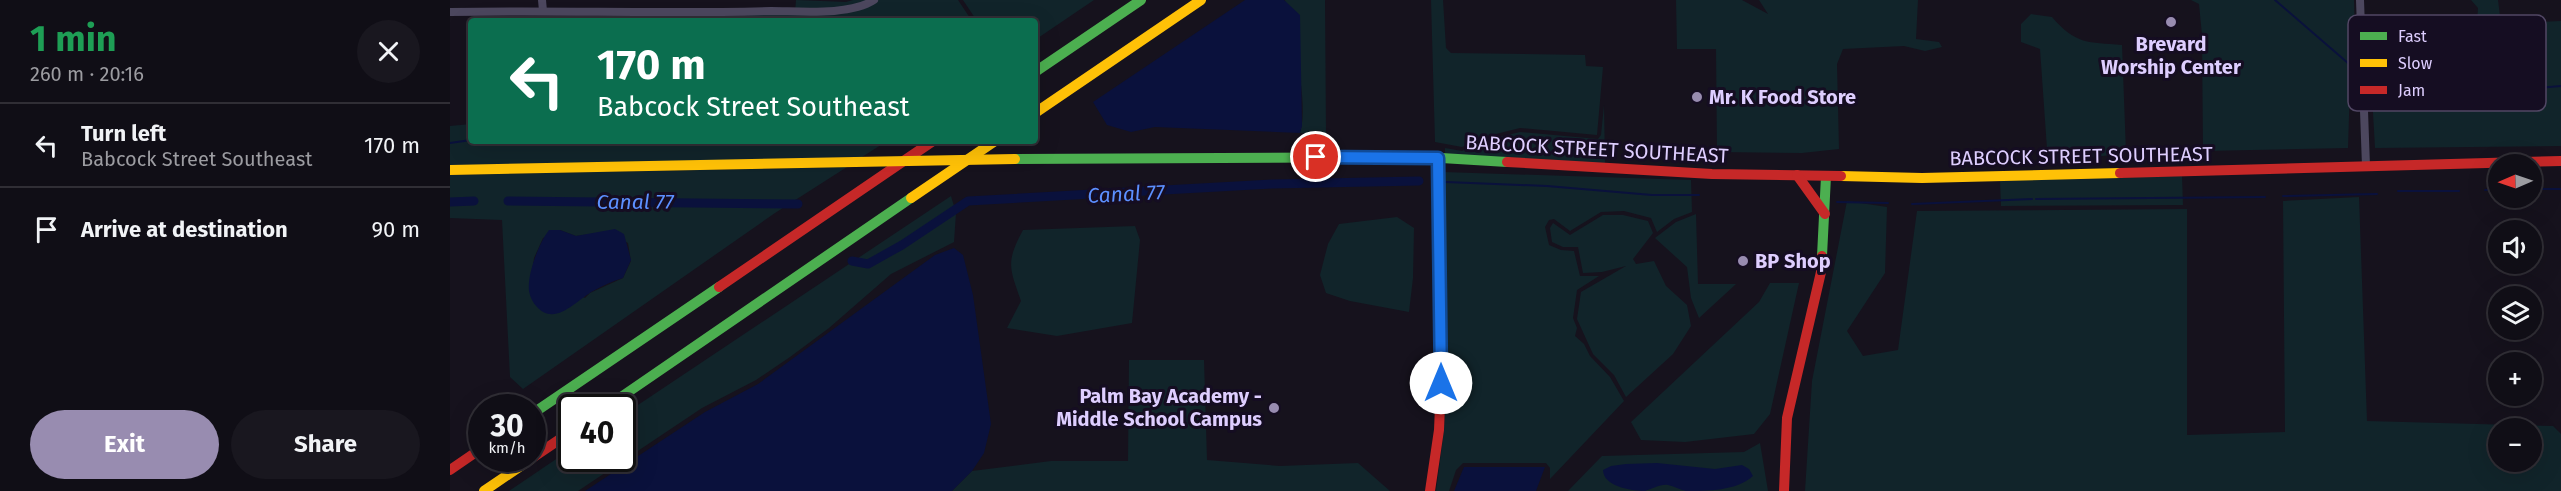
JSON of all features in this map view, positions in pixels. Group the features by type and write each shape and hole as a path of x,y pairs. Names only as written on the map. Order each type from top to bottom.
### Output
{"main road":[{"path":"1038,70 1141,0"},
{"path":"1038,111 1200,0"},
{"path":"546,404 929,144"},
{"path":"625,394 991,144"},
{"path":"1430,491 1439,430 1441,383 1438,158"},
{"name":"BABCOCK STREET SOUTHEAST","path":"450,170 1015,159 1438,158 1675,172 1922,178 2561,161"},
{"path":"1797,176 1825,214"},
{"path":"1784,491 1788,418 1821,272 1826,176"},
{"path":"450,470 468,458"},
{"path":"484,491 512,472"}],"street":[{"path":"542,0 543,11"},
{"path":"450,12 845,10 874,0"},
{"path":"2360,0 2361,15"},
{"path":"2364,111 2366,166"}],"shaded area":[{"path":"796,0 846,2 853,0 958,0 970,18 711,18 795,12"},
{"path":"963,0 1094,0 1038,38 1038,18 975,18"},
{"path":"1245,0 1284,0 1300,15 1302,126 1300,133 1155,127 1131,132 1107,125 1093,102"},
{"path":"1285,0 1325,0 1326,134 1300,133 1303,104 1301,86"},
{"path":"1431,0 1443,0 1446,48 1451,53 1585,55 1586,66 1603,67 1597,135 1520,128 1488,136 1462,147 1435,142"},
{"path":"1676,0 1742,0 1768,14 1759,0 1918,0 1916,39 1939,42 1942,47 1925,51 1904,46 1843,49 1837,64 1839,149 1802,153 1717,152 1716,49 1677,49"},
{"path":"2191,0 2354,0 2354,15 2348,15 2348,148 2203,151 2202,35 2199,4"},
{"path":"2471,0 2498,0 2500,15 2478,15 2478,8"},
{"path":"2031,14 2052,17 2068,33 2083,40 2122,45 2126,153 2048,163 2040,49 2021,42 2021,24"},
{"path":"2561,21 2561,146 2375,148 2373,111 2546,111 2546,22"},
{"path":"1604,105 1605,164 1445,154 1445,148 1462,151 1490,139 1520,132 1598,139 1601,135"},
{"path":"468,124 468,144 882,144 862,157 450,166 450,126"},
{"path":"847,167 775,213 523,389 510,377 502,220 450,218 450,175","holes":["560,230 576,236 606,232 628,243 631,261 623,278 590,293 585,298 532,273 534,258 543,238"]},
{"path":"1443,172 1691,180 1692,212 1674,219 1657,232 1651,218 1624,211 1601,212 1570,231 1554,219 1549,220 1545,227 1549,245 1561,250 1574,251 1580,276 1599,276 1577,290 1573,318 1577,328 1575,336 1610,377 1624,401 1550,479 1550,468 1546,463 1463,463 1456,470 1449,491 1436,491 1444,430 1446,383"},
{"path":"2182,176 2183,205 2001,206 2000,180"},
{"path":"951,196 956,213 954,242 891,274 829,328 790,357 756,380 702,408 636,452 636,406"},
{"path":"2359,197 2367,421 2488,424 2488,472 2542,472 2542,426 2553,426 2561,434 2561,491 1805,491 1812,381 1847,201 1887,207 1885,273 1847,331 1863,356 1898,350 1917,211 2187,209 2187,435 2285,432 2283,201"},
{"path":"1696,214 1698,284 1736,284 1699,318 1691,298 1687,267 1655,238 1676,222"},
{"path":"1603,215 1623,215 1648,221 1653,233 1633,259 1636,264 1654,261 1666,286 1687,305 1691,326 1673,354 1626,397 1614,375 1593,354 1577,319 1581,292 1626,266 1602,272 1583,273 1578,247 1563,247 1552,242 1550,228 1553,223 1570,235"},
{"path":"1397,217 1414,228 1413,278 1409,312 1350,301 1326,293 1320,275 1328,244 1339,224"},
{"path":"1135,226 1140,240 1132,323 1057,336 1007,328 1021,301 1011,265 1014,250 1023,230"},
{"path":"615,229 624,234 631,260 623,278 593,291 558,313 544,312 537,307 529,293 530,276 538,251 549,230 560,230 576,236"},
{"path":"954,248 963,255 973,295 991,424 984,453 972,471 952,491 585,491 614,472 636,472 636,457 705,412 758,384 935,255"},
{"path":"1770,283 1799,283 1770,414 1754,434 1685,442 1641,440 1631,422 1759,302"},
{"path":"1129,360 1204,360 1207,460 1280,466 1358,463 1390,491 952,491 972,471 1051,461 1128,461"},
{"path":"1760,443 1768,491 1568,491 1602,456 1744,452"},
{"path":"558,458 558,472 606,472 578,491 509,491 537,472 546,472 546,466"},
{"path":"1657,463 1715,469 1742,465 1749,469 1753,476 1738,485 1721,489 1686,491 1665,485 1645,491 1626,489 1613,484 1604,475 1603,470 1611,466 1626,464"},
{"path":"1464,467 1545,467 1536,491 1454,491"}],"waterway":[{"path":"2275,0 2348,63"},
{"path":"2546,87 2561,86"},
{"path":"450,143 468,140"},
{"name":"Canal 77","path":"852,261 868,264 902,245 968,201 1272,184 1419,181"},
{"path":"1446,182 1547,186 1652,195 1699,195"},
{"path":"2542,189 2561,189"},
{"path":"2398,191 2459,191"},
{"path":"2283,196 2377,194"},
{"path":"2036,199 2265,197"},
{"path":"1912,204 2032,199"},
{"name":"Canal 77","path":"450,202 474,201"},
{"name":"Canal 77","path":"508,201 798,204"},
{"path":"1837,202 1888,203"}],"traffic: fast":[{"path":"1038,70 1141,0"},
{"path":"1015,159 1425,157 1507,162"},
{"path":"1822,256 1826,176"},
{"path":"625,394 911,198"},
{"path":"546,404 719,287"}],"traffic: slow":[{"path":"1038,111 1201,0"},
{"path":"911,198 991,144"},
{"path":"855,162 1015,159"},
{"path":"450,170 855,162"},
{"path":"1841,176 1922,178 2120,173"},
{"path":"484,491 512,472"}],"traffic: jam":[{"path":"719,287 929,144"},
{"path":"1430,491 1439,430 1441,383 1438,158"},
{"path":"2120,173 2561,161"},
{"path":"1507,162 1712,174 1841,176"},
{"path":"1797,175 1825,214"},
{"path":"1784,491 1787,418 1821,272 1822,256"},
{"path":"546,449 558,440"},
{"path":"450,470 468,458"}],"place":[{"name":"Brevard Worship Center","path":"2171,22"},
{"name":"Mr. K Food Store","path":"1697,97"},
{"name":"BP Shop","path":"1743,261"},
{"name":"Palm Bay Academy - Middle School Campus","path":"1274,408"}],"route":[{"path":"1316,157 1425,156 1438,158 1441,383"}]}
